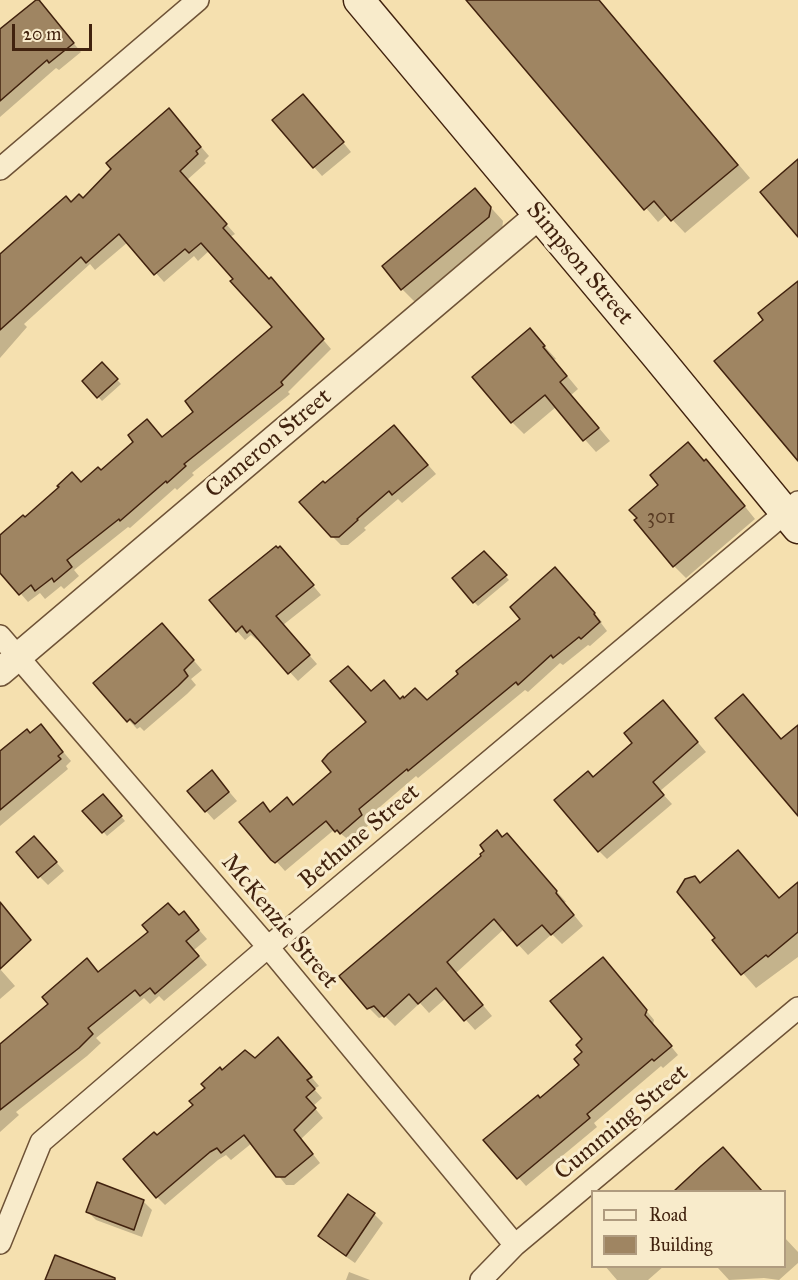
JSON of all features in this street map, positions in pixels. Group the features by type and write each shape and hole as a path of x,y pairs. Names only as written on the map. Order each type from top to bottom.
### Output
{"main road":[{"name":"Simpson Street","path":"359,0 538,216 794,514"}],"street":[{"path":"0,169 198,0"},
{"name":"Cameron Street","path":"9,665 538,216"},
{"name":"Bethune Street","path":"0,1243 41,1142 268,947 794,514"},
{"name":"McKenzie Street","path":"0,636 9,665 268,947 515,1245"},
{"name":"Cumming Street","path":"481,1280 515,1245 798,1008"}],"building":[{"path":"39,0 74,43 49,63 47,60 0,101 0,29"},
{"path":"466,0 599,0 738,165 671,221 654,201 644,210"},
{"path":"303,94 344,142 313,168 272,120"},
{"path":"169,108 201,147 196,151 198,154 180,171 227,224 223,228 269,279 271,277 324,339 281,382 283,385 184,464 186,466 167,483 166,481 120,521 119,519 67,560 72,567 54,582 52,578 35,591 31,585 19,595 0,573 0,535 23,515 25,517 59,487 57,486 72,472 81,482 98,467 101,470 133,442 128,435 147,419 162,437 193,412 185,401 272,327 230,281 233,279 201,243 189,253 185,249 154,275 119,234 86,263 81,257 0,330 0,254 66,196 71,202 79,194 83,198 111,169 106,163"},
{"path":"798,159 798,237 760,192"},
{"path":"475,188 491,207 489,217 401,290 382,266"},
{"path":"798,281 798,461 714,361 763,320 758,313"},
{"path":"530,328 567,376 560,382 599,428 583,441 545,395 511,423 472,377"},
{"path":"102,362 118,379 97,398 82,381"},
{"path":"394,425 428,465 392,495 389,491 339,537 331,537 299,502"},
{"path":"688,442 704,461 706,459 745,506 673,567 634,520 637,518 629,510 658,485 650,475"},
{"path":"276,546 278,548 280,546 314,585 276,616 310,655 288,674 250,630 247,633 242,626 236,632 209,600"},
{"path":"484,551 507,575 473,603 452,578"},
{"path":"555,567 595,613 600,622 581,639 579,637 553,658 551,655 518,685 516,682 408,771 407,769 359,809 362,815 340,834 337,830 335,832 326,821 275,863 271,860 239,822 263,802 270,812 287,797 293,805 331,772 322,761 328,754 366,722 330,681 348,666 371,691 384,680 400,699 415,688 427,700 458,674 456,671 520,619 510,607"},
{"path":"162,623 194,660 184,670 188,676 178,686 135,724 130,719 127,722 93,683"},
{"path":"743,694 781,739 798,725 798,816 715,718"},
{"path":"663,700 698,742 653,782 664,795 598,852 554,800 588,771 593,777 632,743 624,733"},
{"path":"41,724 63,752 58,756 61,759 0,810 0,751 27,729 30,733"},
{"path":"212,770 229,792 205,812 187,791"},
{"path":"103,794 122,816 102,833 82,811"},
{"path":"497,830 502,837 507,833 557,891 556,893 574,915 551,935 542,925 517,946 494,919 447,962 483,1005 464,1021 436,988 418,1004 409,994 384,1017 374,1006 367,1009 339,976 481,856 480,854 484,851 480,845"},
{"path":"34,836 57,862 38,878 16,852"},
{"path":"738,850 779,898 798,882 798,932 768,957 766,955 741,975 712,940 715,938 677,892 685,879 695,876 700,883"},
{"path":"0,902 31,940 0,969"},
{"path":"168,903 179,915 184,911 199,930 186,941 199,956 155,994 150,988 140,996 135,990 88,1028 93,1034 79,1048 0,1110 0,1044 48,1004 42,997 87,958 98,972 148,932 142,925"},
{"path":"603,957 647,1010 645,1015 672,1046 654,1061 652,1059 587,1114 590,1118 517,1179 483,1140 538,1095 540,1098 579,1065 574,1059 582,1052 576,1045 582,1039 550,1001"},
{"path":"278,1037 312,1077 307,1080 315,1089 306,1097 316,1108 294,1130 313,1154 285,1177 276,1177 244,1135 221,1153 217,1148 210,1152 156,1198 123,1159 154,1132 157,1135 193,1105 189,1101 205,1088 201,1084 220,1067 222,1070 245,1050 255,1058"},
{"path":"723,1147 761,1190 675,1190"},
{"path":"97,1182 144,1200 134,1230 86,1212"},
{"path":"348,1194 375,1213 346,1256 318,1236"},
{"path":"55,1255 115,1278 115,1280 45,1280"}]}
